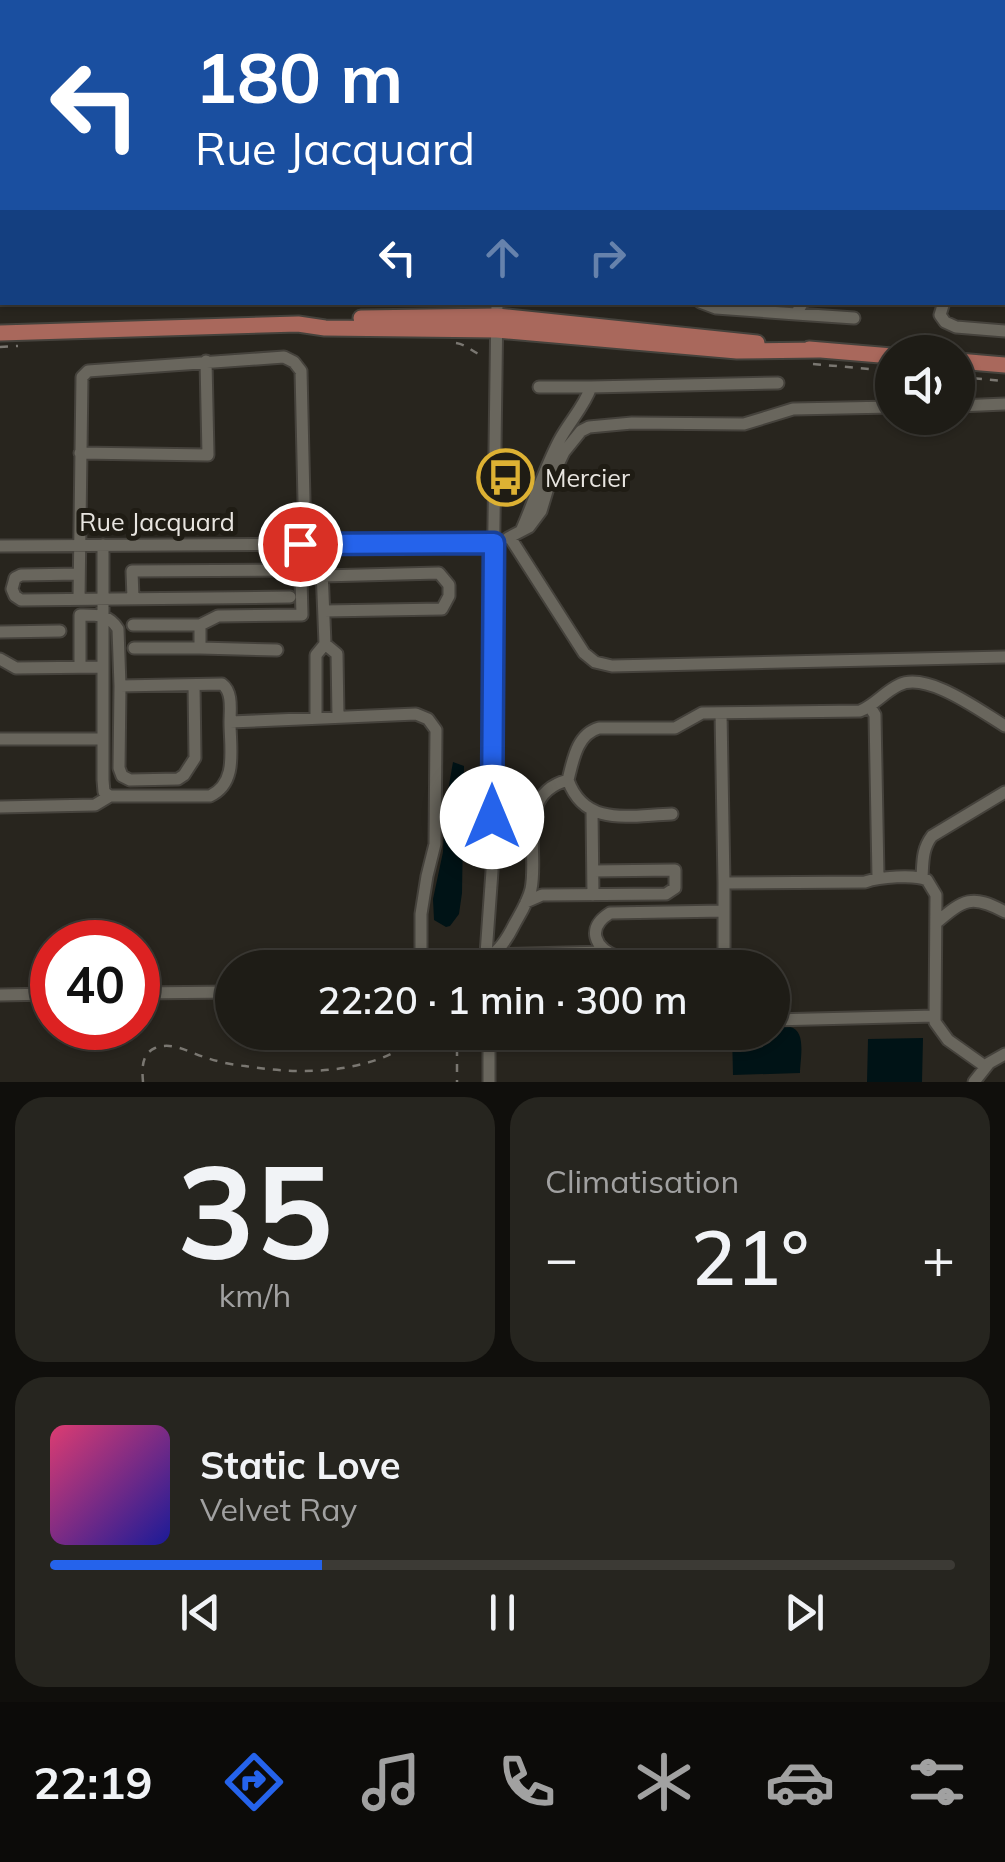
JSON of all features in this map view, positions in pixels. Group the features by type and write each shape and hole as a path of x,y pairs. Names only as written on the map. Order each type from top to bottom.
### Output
{"main road":[{"path":"0,335 363,318 497,316 875,355"},
{"path":"975,362 1005,365"}],"street":[{"path":"708,305 799,308 854,318"},
{"path":"943,305 940,315 951,326 1005,331"},
{"path":"488,950 497,316"},
{"path":"78,599 82,377 88,371 284,356 301,372 302,615 218,616 200,625 134,624"},
{"path":"80,454 208,454 206,362"},
{"path":"539,388 778,383"},
{"path":"516,536 546,465 592,387"},
{"path":"975,405 1005,404"},
{"path":"516,536 541,511 550,481 571,442 589,427 632,423 744,424 793,409 875,407"},
{"path":"516,536 584,652 600,664 1005,657"},
{"name":"Rue Jacquard","path":"0,546 320,544 494,540 516,536"},
{"path":"316,718 316,655 324,644 320,544"},
{"path":"103,545 102,780 104,792 110,796"},
{"path":"132,598 132,571 291,570"},
{"path":"322,576 439,573 449,584 449,596 442,608 324,611"},
{"path":"79,574 21,575 15,578 12,589 21,600 290,597"},
{"path":"218,597 218,616"},
{"path":"80,667 80,615 102,615 118,629 118,768 130,780 184,776 195,758 194,684"},
{"path":"200,625 200,648"},
{"path":"0,632 60,632"},
{"path":"324,644 336,654 338,717"},
{"path":"134,648 276,650"},
{"path":"0,660 16,668 102,667"},
{"path":"672,814 611,816 585,807 568,780 578,746 590,730 675,728 702,714 721,712 860,711 900,684 920,682 1005,726"},
{"path":"0,808 95,805 110,796 210,796 221,790 231,768 227,688 222,684 120,686"},
{"path":"870,707 876,715 878,877"},
{"path":"721,712 724,950"},
{"path":"230,722 416,714 428,718 436,730 436,844 421,914 422,950"},
{"path":"0,739 102,739"},
{"path":"496,950 509,934 531,888 532,818 536,806 546,793 568,780"},
{"path":"922,878 923,855 932,836 1005,792"},
{"path":"592,811 593,895"},
{"path":"526,902 542,895 666,894 675,888 675,870 593,870"},
{"path":"724,883 865,882 878,877 928,880 936,895 934,1022 948,1040 986,1067"},
{"path":"936,895 954,907"},
{"path":"936,923 969,900 986,901 1005,912"},
{"path":"602,950 597,944 597,931 603,916 610,913 724,911"},
{"path":"160,993 215,992"},
{"path":"0,995 30,994"},
{"path":"790,1020 934,1016"},
{"path":"488,1082 489,1050"},
{"path":"974,1082 986,1067 1005,1054"}],"path":[{"path":"444,342 467,344 480,354 497,356"},
{"path":"0,347 18,346"},
{"path":"807,363 875,369"},
{"path":"975,378 1005,381"},
{"path":"143,1082 142,1064 154,1048 182,1048 206,1058 289,1071 339,1070 397,1050"},
{"path":"457,1050 457,1082"}],"shaded area":[{"path":"453,762 464,766 462,893 459,914 446,927 434,920 433,899 443,852"},
{"path":"790,1027 799,1034 800,1073 733,1075 732,1050 790,1050"},
{"path":"923,1038 922,1082 867,1082 868,1039"}],"place":[{"name":"Mercier","path":"506,478"}],"route":[{"path":"300,544 494,543 492,817"}]}
